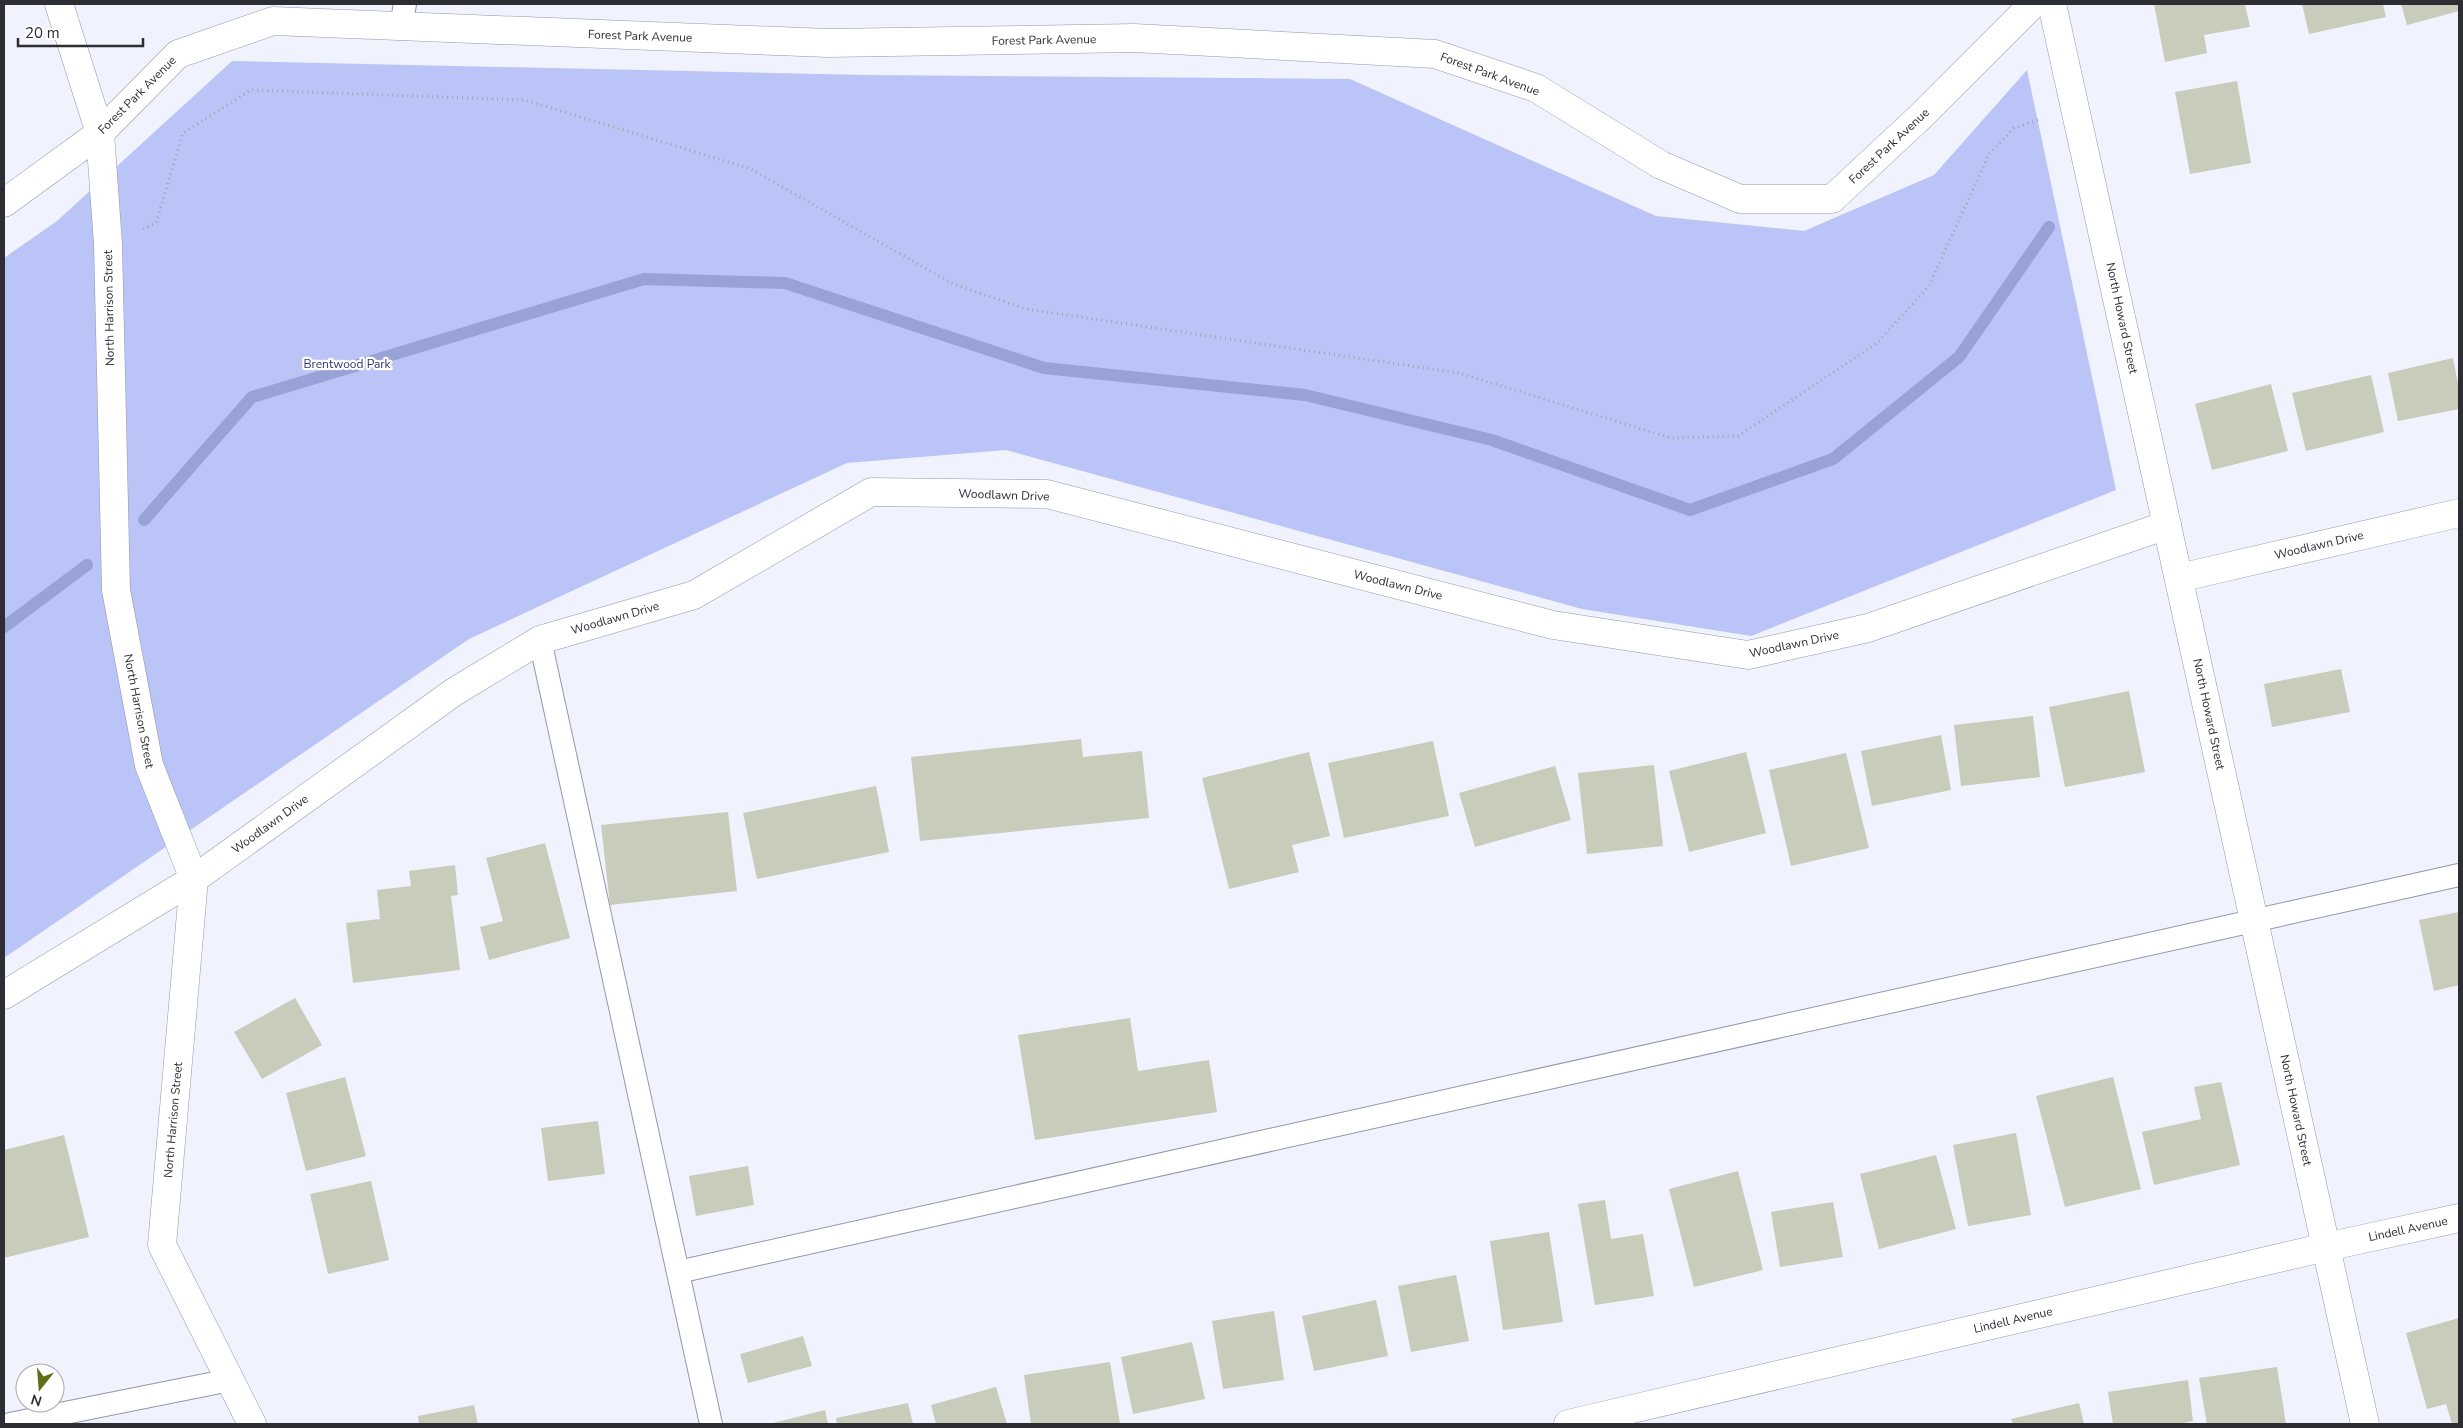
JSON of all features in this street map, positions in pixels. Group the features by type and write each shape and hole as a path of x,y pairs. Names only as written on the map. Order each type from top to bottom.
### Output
{"street":[{"name":"North Harrison Street","path":"59,4 100,133 108,244 116,590 148,765 194,879 162,1245 252,1424"},
{"name":"Forest Park Avenue","path":"4,203 100,133 178,54 273,21 403,15 828,44 1134,38 1435,54 1536,88 1661,165 1740,199 1832,199 1920,117 2033,4"},
{"name":"North Howard Street","path":"2052,4 2365,1424"},
{"name":"Woodlawn Drive","path":"4,995 194,879 454,692 540,640 694,595 871,492 1046,494 1553,625 1748,656 1868,628 2167,525"},
{"name":"Woodlawn Drive","path":"2179,578 2459,513"},
{"name":"Lindell Avenue","path":"1568,1424 2326,1247 2459,1218"}],"lane":[{"path":"540,640 711,1424"},
{"path":"678,1272 2459,875"},
{"path":"10,1424 230,1380"}],"path":[{"path":"108,244 156,223 183,134 251,90 524,100 751,169 954,284 1026,309 1459,373 1671,438 1738,436 1877,343 1930,286 1989,154 2014,128 2075,107"}],"green space":[{"name":"Brentwood Park","path":"232,61 866,75 1350,79 1656,216 1804,231 1934,175 2027,70 2116,490 1751,636 1582,609 1006,450 847,463 469,639 4,958 4,258 57,221"}],"building":[{"path":"2154,4 2245,4 2250,27 2204,35 2207,53 2165,62"},
{"path":"2302,4 2383,4 2386,17 2309,34"},
{"path":"2401,4 2458,4 2459,11 2407,25"},
{"path":"2237,81 2251,163 2190,174 2175,92"},
{"path":"2453,358 2459,389 2459,409 2398,421 2388,373"},
{"path":"2371,375 2384,432 2306,451 2292,393"},
{"path":"2271,384 2288,451 2212,470 2195,404"},
{"path":"2341,669 2350,712 2272,727 2264,684"},
{"path":"2129,691 2145,772 2065,787 2049,707"},
{"path":"2033,716 2040,777 1961,786 1954,725"},
{"path":"1941,735 1951,790 1872,806 1861,751"},
{"path":"1081,739 1083,757 1142,751 1149,818 920,841 911,757"},
{"path":"1433,741 1449,816 1344,838 1328,763"},
{"path":"1309,752 1330,836 1292,845 1299,872 1229,889 1202,778"},
{"path":"1746,752 1766,833 1689,852 1669,771"},
{"path":"1846,753 1869,848 1791,866 1769,770"},
{"path":"1654,765 1663,846 1587,854 1578,773"},
{"path":"1555,766 1571,820 1475,847 1459,793"},
{"path":"876,786 889,852 757,879 743,813"},
{"path":"728,812 737,891 610,905 601,825"},
{"path":"545,843 570,938 489,960 480,927 503,921 486,858"},
{"path":"455,865 458,895 451,896 460,970 353,983 346,923 380,919 377,890 411,886 409,871"},
{"path":"2459,912 2459,985 2434,991 2419,920"},
{"path":"295,998 322,1045 262,1079 234,1032"},
{"path":"1130,1018 1138,1071 1209,1060 1217,1112 1035,1140 1018,1035"},
{"path":"345,1077 366,1156 306,1171 286,1093"},
{"path":"2113,1077 2141,1189 2065,1207 2036,1096"},
{"path":"2221,1082 2240,1165 2154,1185 2142,1132 2201,1119 2194,1087"},
{"path":"598,1121 605,1174 548,1181 541,1128"},
{"path":"2016,1133 2031,1215 1968,1226 1953,1145"},
{"path":"64,1135 89,1237 4,1258 4,1150"},
{"path":"1936,1155 1956,1229 1879,1249 1860,1174"},
{"path":"748,1166 754,1205 696,1216 689,1176"},
{"path":"1738,1171 1763,1270 1694,1287 1669,1189"},
{"path":"371,1181 389,1260 328,1274 310,1194"},
{"path":"1605,1200 1611,1239 1643,1234 1654,1296 1595,1305 1578,1204"},
{"path":"1833,1202 1843,1257 1780,1267 1771,1212"},
{"path":"1549,1232 1563,1322 1503,1330 1490,1241"},
{"path":"1456,1275 1469,1341 1411,1352 1398,1286"},
{"path":"1376,1300 1388,1356 1314,1371 1302,1316"},
{"path":"1274,1311 1284,1380 1223,1389 1212,1321"},
{"path":"2459,1318 2459,1424 2452,1424 2446,1404 2427,1409 2406,1333"},
{"path":"803,1336 812,1366 748,1383 740,1354"},
{"path":"1192,1342 1205,1399 1133,1414 1121,1357"},
{"path":"1110,1362 1120,1424 1031,1424 1024,1375"},
{"path":"2277,1367 2286,1424 2207,1424 2199,1378"},
{"path":"2188,1380 2193,1421 2178,1424 2113,1424 2108,1392"},
{"path":"996,1387 1007,1424 936,1424 931,1405"},
{"path":"908,1403 913,1424 837,1424 836,1418"},
{"path":"2079,1403 2084,1424 2013,1424 2011,1419"},
{"path":"474,1405 478,1424 419,1424 418,1416"},
{"path":"825,1410 828,1424 769,1424"}],"waterway":[{"path":"144,520 252,397 644,279 785,283 1044,368 1305,395 1492,440 1690,510 1833,459 1959,357 2049,227"},
{"path":"4,627 87,565"}]}
